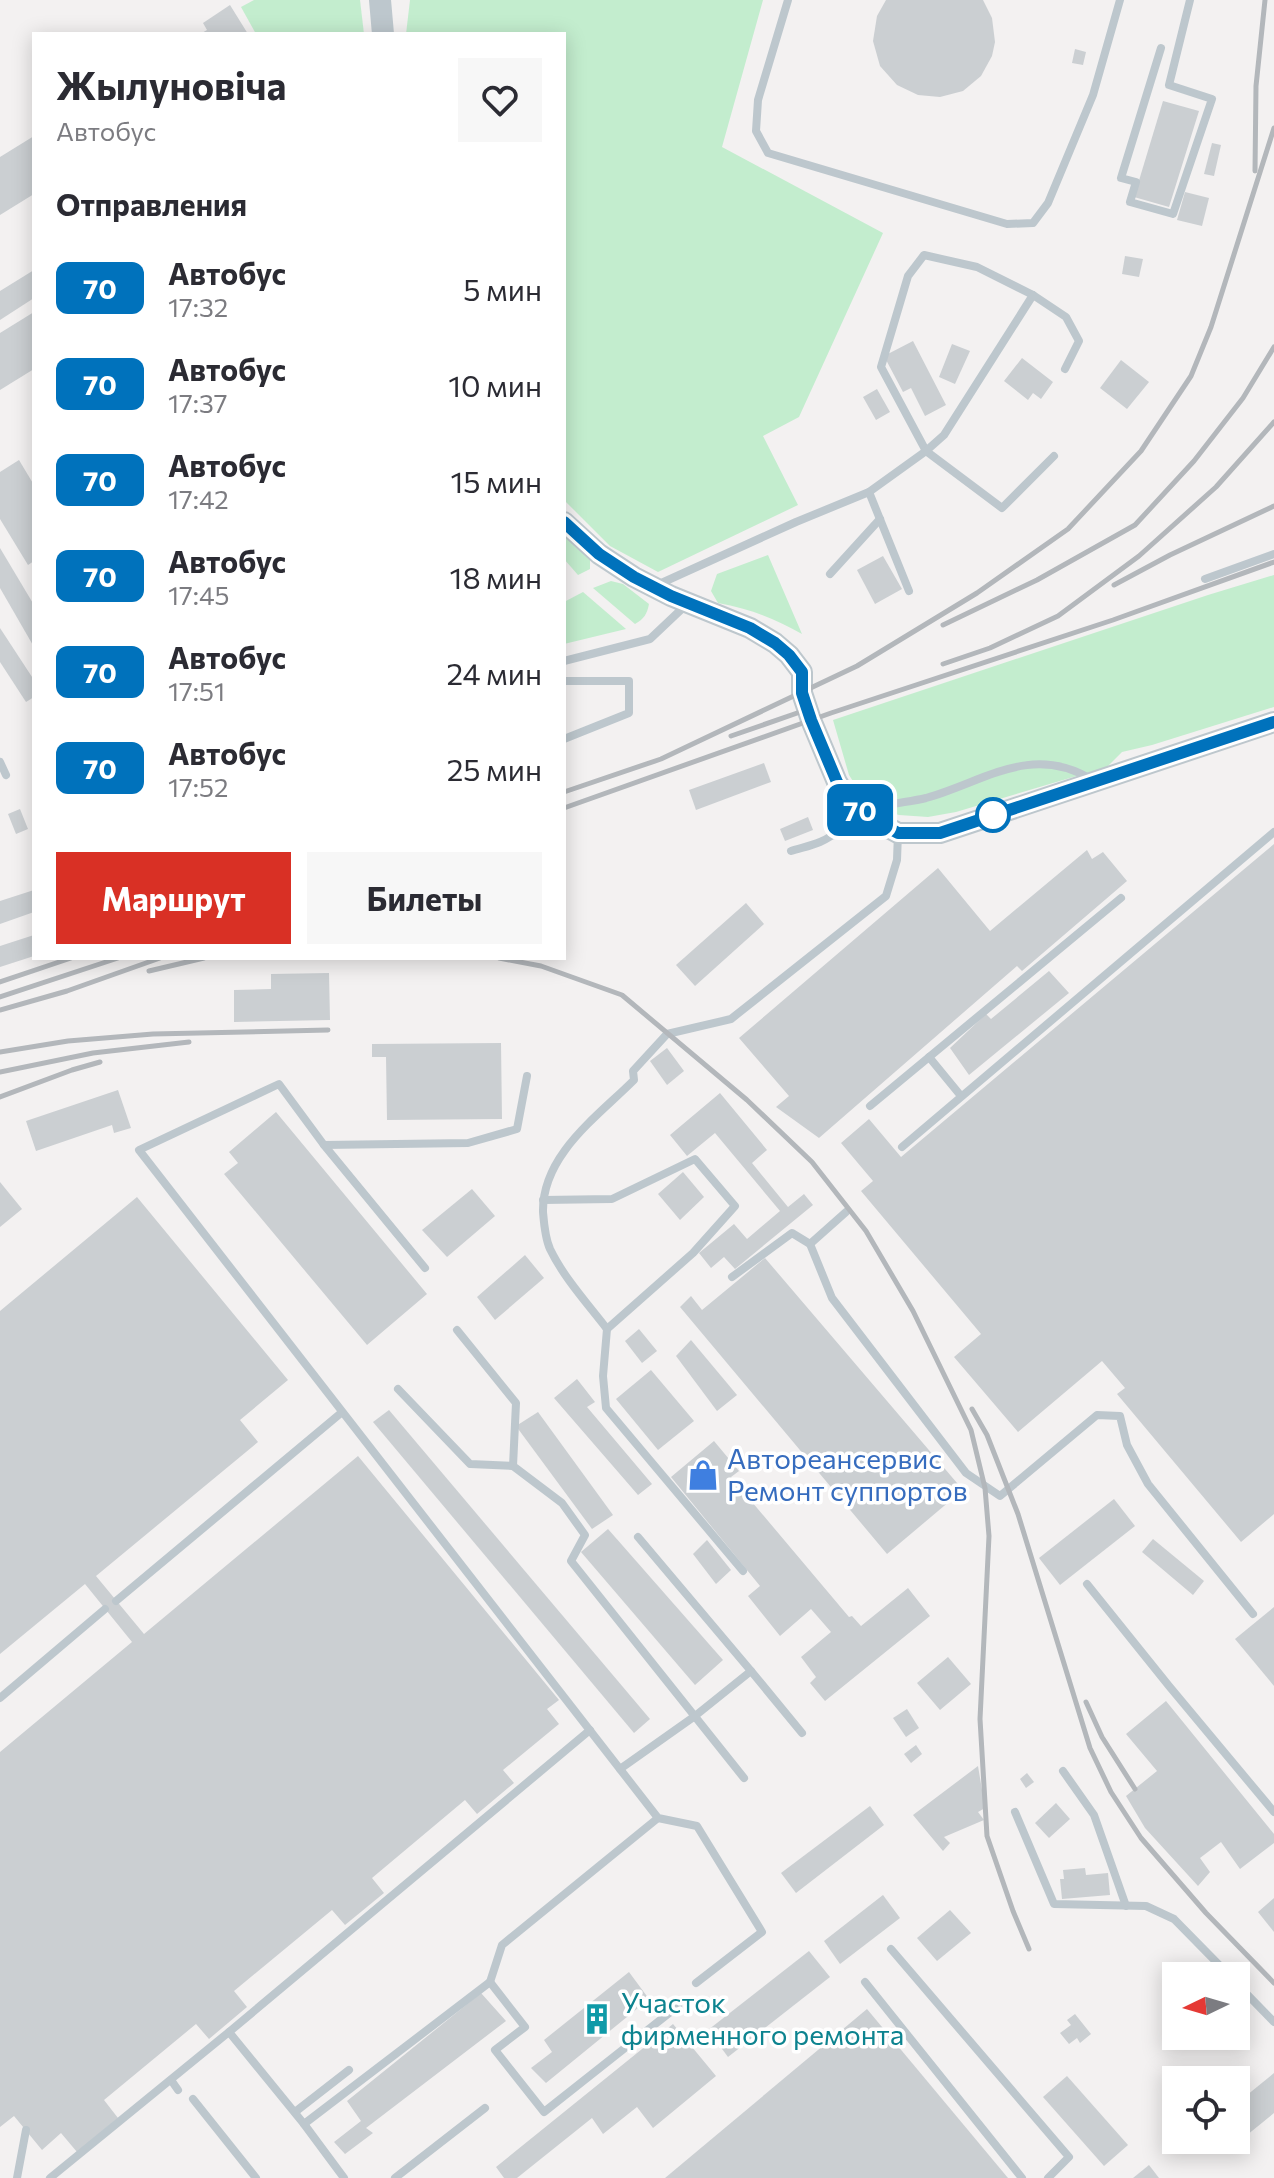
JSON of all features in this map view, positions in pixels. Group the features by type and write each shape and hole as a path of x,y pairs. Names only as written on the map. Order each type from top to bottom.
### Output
{"street":[{"path":"380,0 383,32"},
{"path":"566,524 599,554 653,587 750,628 789,655 802,672 802,693 837,782 850,803 898,833 940,833 1274,722"}],"lane":[{"path":"788,0 758,100 756,131 768,153 1007,224 1033,223 1048,203 1093,95 1120,0"},
{"path":"1161,48 1121,178 1136,182 1130,202 1173,214 1212,99 1169,85 1190,0"},
{"path":"1054,456 1002,508 926,451 881,367 908,276 924,255 977,267 1033,295 1066,317 1079,341 1065,369"},
{"path":"653,587 869,492 926,451 944,435 1033,295"},
{"path":"869,492 909,591"},
{"path":"830,574 880,519"},
{"path":"1205,579 1274,554"},
{"path":"566,660 650,639 687,603"},
{"path":"566,681 629,681 629,713 566,738"},
{"path":"0,762 6,775"},
{"path":"791,851 822,842 881,806 925,798 1018,765 1070,767 1094,781"},
{"path":"902,1147 1274,832"},
{"path":"743,1571 606,1408 603,1376 607,1329 560,1268 547,1245 543,1200 549,1176 564,1150 634,1080 633,1071 667,1034 731,1019 886,896 897,860 898,833"},
{"path":"870,1106 1121,898"},
{"path":"929,1057 961,1096"},
{"path":"324,1145 468,1143 517,1129 527,1076"},
{"path":"425,1268 324,1145 279,1084 139,1150 658,1818 697,1826 762,1932 696,1983"},
{"path":"543,1200 612,1199 695,1159 735,1206 693,1253 607,1329"},
{"path":"810,1244 846,1212"},
{"path":"732,1277 792,1233 810,1244 832,1298 966,1473 1000,1496 1097,1415 1120,1416 1127,1445 1148,1484 1253,1614"},
{"path":"457,1330 516,1403 513,1466"},
{"path":"398,1389 470,1464 513,1466 562,1503 585,1535 571,1561 744,1778"},
{"path":"116,1601 341,1413"},
{"path":"638,1537 802,1733"},
{"path":"1087,1584 1274,1812"},
{"path":"0,1698 105,1609"},
{"path":"620,1769 695,1716 751,1671"},
{"path":"50,2178 590,1730"},
{"path":"1063,1771 1094,1815 1126,1906"},
{"path":"1015,1812 1054,1904 1146,1906 1174,1919 1216,1962"},
{"path":"304,2124 490,1982 502,1945 658,1818"},
{"path":"891,1949 1069,2157 1048,2178"},
{"path":"490,1982 525,2027 495,2050 544,2112 678,2006"},
{"path":"865,1982 1022,2178"},
{"path":"1250,1997 1274,2022"},
{"path":"229,2032 344,2178"},
{"path":"295,2112 349,2070"},
{"path":"171,2080 178,2090"},
{"path":"193,2099 256,2178"},
{"path":"395,2178 485,2108"},
{"path":"17,2178 26,2130"}],"green space":[{"path":"254,0 360,0 364,32 255,32 241,7"},
{"path":"410,0 763,0 722,147 883,233 799,417 763,436 798,505 658,572 610,546 566,502 566,32 406,32"},
{"path":"566,535 590,558 590,569 578,575 566,561"},
{"path":"768,555 802,634 762,615 718,603 711,591 717,574"},
{"path":"1274,575 1274,707 1122,752 1107,767 956,812 928,817 880,810 865,800 849,775 833,720"},
{"path":"611,581 623,584 649,604 645,616 635,624 593,588"},
{"path":"583,592 626,629 566,644 566,601"}],"building":[{"path":"886,0 983,0 992,18 995,42 992,56 981,76 963,91 940,97 918,95 897,85 880,66 873,41 877,16"},
{"path":"230,5 247,32 204,32 207,30 203,23"},
{"path":"1075,49 1086,52 1083,65 1072,63"},
{"path":"1163,101 1199,111 1169,207 1134,197"},
{"path":"32,137 32,195 0,215 0,157"},
{"path":"1212,143 1221,145 1214,176 1204,174"},
{"path":"1185,192 1209,198 1202,226 1177,220"},
{"path":"1125,256 1143,259 1139,277 1122,274"},
{"path":"32,271 32,299 0,320 0,291"},
{"path":"32,313 32,370 0,390 0,333"},
{"path":"913,341 946,405 925,416 911,388 903,392 884,356"},
{"path":"952,344 970,351 955,384 939,377"},
{"path":"1022,358 1053,382 1041,399 1033,393 1028,400 1004,381"},
{"path":"1121,360 1149,382 1127,409 1100,388"},
{"path":"877,389 890,412 876,420 863,397"},
{"path":"19,460 32,482 32,562 28,565 0,519 0,472"},
{"path":"0,548 32,602 32,644 0,588"},
{"path":"883,556 902,589 875,604 857,570"},
{"path":"0,628 32,677 32,698 26,702 0,662"},
{"path":"764,763 771,782 696,810 689,790"},
{"path":"20,809 28,829 16,834 8,814"},
{"path":"808,817 813,830 785,841 780,829"},
{"path":"1274,844 1274,1514 1241,1542 1117,1394 1125,1388 1102,1361 1018,1432 954,1357 981,1334 861,1191 873,1181 841,1143 869,1119 901,1157"},
{"path":"1087,850 1092,859 1103,852 1127,881 1022,971 1017,966 819,1138 776,1107 789,1096 739,1038 938,868 990,931"},
{"path":"32,891 32,913 0,924 0,901"},
{"path":"746,903 764,924 695,986 676,965"},
{"path":"32,936 32,957 0,967 0,946"},
{"path":"1049,971 1069,993 969,1075 950,1048 986,1014 991,1019"},
{"path":"329,973 330,1020 234,1022 234,990 271,989 271,974"},
{"path":"501,1043 502,1119 387,1120 386,1057 372,1057 372,1044"},
{"path":"667,1048 684,1071 667,1085 650,1061"},
{"path":"118,1090 131,1128 114,1133 112,1125 36,1151 26,1121"},
{"path":"720,1093 767,1150 752,1163 788,1207 804,1194 813,1205 735,1269 724,1257 711,1268 699,1253 734,1224 747,1239 780,1211 715,1133 687,1156 670,1135"},
{"path":"276,1112 427,1294 367,1345 224,1174 238,1163 229,1152"},
{"path":"683,1172 704,1197 680,1220 658,1194"},
{"path":"0,1182 22,1209 0,1227"},
{"path":"472,1189 495,1216 447,1257 422,1230"},
{"path":"137,1197 288,1380 240,1420 258,1442 96,1576 144,1634 358,1456 559,1700 547,1709 559,1724 503,1770 514,1783 477,1814 465,1800 372,1878 384,1893 345,1925 332,1910 234,1991 247,2007 209,2039 196,2024 104,2100 118,2118 77,2152 61,2133 42,2150 14,2116 0,2127 0,1752 132,1642 85,1584 0,1654 0,1311"},
{"path":"525,1255 544,1278 495,1320 477,1297"},
{"path":"765,1258 963,1490 887,1554 680,1307 691,1296 702,1310"},
{"path":"639,1329 657,1351 642,1363 625,1341"},
{"path":"691,1340 737,1395 717,1411 676,1356"},
{"path":"651,1370 694,1421 658,1450 616,1399"},
{"path":"577,1379 595,1402 587,1407 652,1484 638,1495 554,1398"},
{"path":"389,1410 650,1719 634,1733 373,1422"},
{"path":"538,1412 613,1515 592,1529 516,1426"},
{"path":"714,1441 739,1471 731,1477 849,1617 852,1616 861,1626 908,1588 930,1616 825,1701 810,1683 816,1677 801,1657 831,1632 811,1609 780,1636 748,1596 760,1586 671,1477"},
{"path":"1114,1499 1135,1526 1060,1585 1039,1558"},
{"path":"608,1529 723,1660 695,1685 581,1552"},
{"path":"1153,1539 1204,1581 1193,1595 1142,1552"},
{"path":"707,1540 731,1570 716,1584 693,1554"},
{"path":"1274,1607 1274,1686 1235,1639"},
{"path":"948,1657 971,1684 940,1710 917,1683"},
{"path":"1166,1701 1274,1834 1274,1843 1240,1869 1221,1842 1200,1858 1210,1872 1198,1886 1145,1828 1126,1796 1157,1771 1126,1734"},
{"path":"907,1709 919,1728 906,1737 893,1718"},
{"path":"916,1745 922,1754 911,1763 904,1754"},
{"path":"978,1766 985,1808 978,1812 984,1820 944,1837 950,1843 943,1851 913,1815"},
{"path":"1027,1773 1034,1782 1026,1788 1020,1779"},
{"path":"1056,1803 1070,1819 1049,1838 1035,1823"},
{"path":"870,1806 884,1825 796,1893 781,1873"},
{"path":"1085,1868 1086,1875 1108,1873 1110,1895 1062,1899 1060,1879 1064,1879 1063,1870"},
{"path":"883,1895 900,1918 840,1964 824,1941"},
{"path":"1274,1898 1274,1932 1258,1912"},
{"path":"950,1910 971,1933 937,1961 917,1938"},
{"path":"809,1951 830,1977 728,2057 708,2030"},
{"name":"Участок фирменного ремонта","path":"629,1972 649,1999 546,2083 531,2068 552,2052 544,2040"},
{"path":"481,1993 506,2021 366,2128 373,2133 345,2154 334,2142 361,2121 347,2101"},
{"path":"867,2009 1008,2178 665,2178"},
{"path":"1075,2014 1091,2034 1080,2043 1077,2038 1069,2044 1060,2033 1071,2025 1067,2020"},
{"path":"673,2024 716,2076 653,2128 637,2107 603,2134 592,2118 517,2178 504,2178 496,2167"},
{"path":"1274,2073 1274,2113 1250,2133 1250,2093"},
{"path":"1067,2076 1128,2145 1104,2166 1043,2097"},
{"path":"1149,2165 1159,2178 1133,2178"}],"railway":[{"path":"1255,171 1256,86 1265,0"},
{"path":"566,791 661,759 857,666 977,593 1068,529 1141,451 1191,376 1211,327 1274,128"},
{"path":"943,625 1037,580 1135,525 1194,461 1243,398 1274,347"},
{"path":"943,664 990,648 1058,616 1139,556 1216,487 1274,422"},
{"path":"1114,585 1274,506"},
{"path":"566,807 1274,562"},
{"path":"731,736 803,711"},
{"path":"0,982 65,960"},
{"path":"0,997 112,960"},
{"path":"0,1010 67,991 154,960"},
{"path":"149,971 196,960"},
{"path":"510,960 541,966 622,995 747,1100 812,1162 866,1231 913,1311 971,1430 985,1488 989,1536 980,1719 987,1836 1029,1949"},
{"path":"0,1052 68,1041 153,1034 328,1030"},
{"path":"0,1072 93,1053 189,1042"},
{"path":"0,1097 100,1062"},
{"path":"972,1409 987,1435 1018,1514 1090,1748 1111,1792 1141,1838 1206,1913 1274,1983"},
{"path":"1086,1702 1102,1737 1135,1789"}],"bus line":[{"name":"70","path":"566,524 582,541 634,577 671,596 750,628 789,655 802,672 802,693 837,782 850,803 898,833 940,833 1274,722"}],"place":[{"name":"Автореансервис Ремонт суппортов","path":"703,1475"},
{"name":"Участок фирменного ремонта","path":"597,2019"}]}
